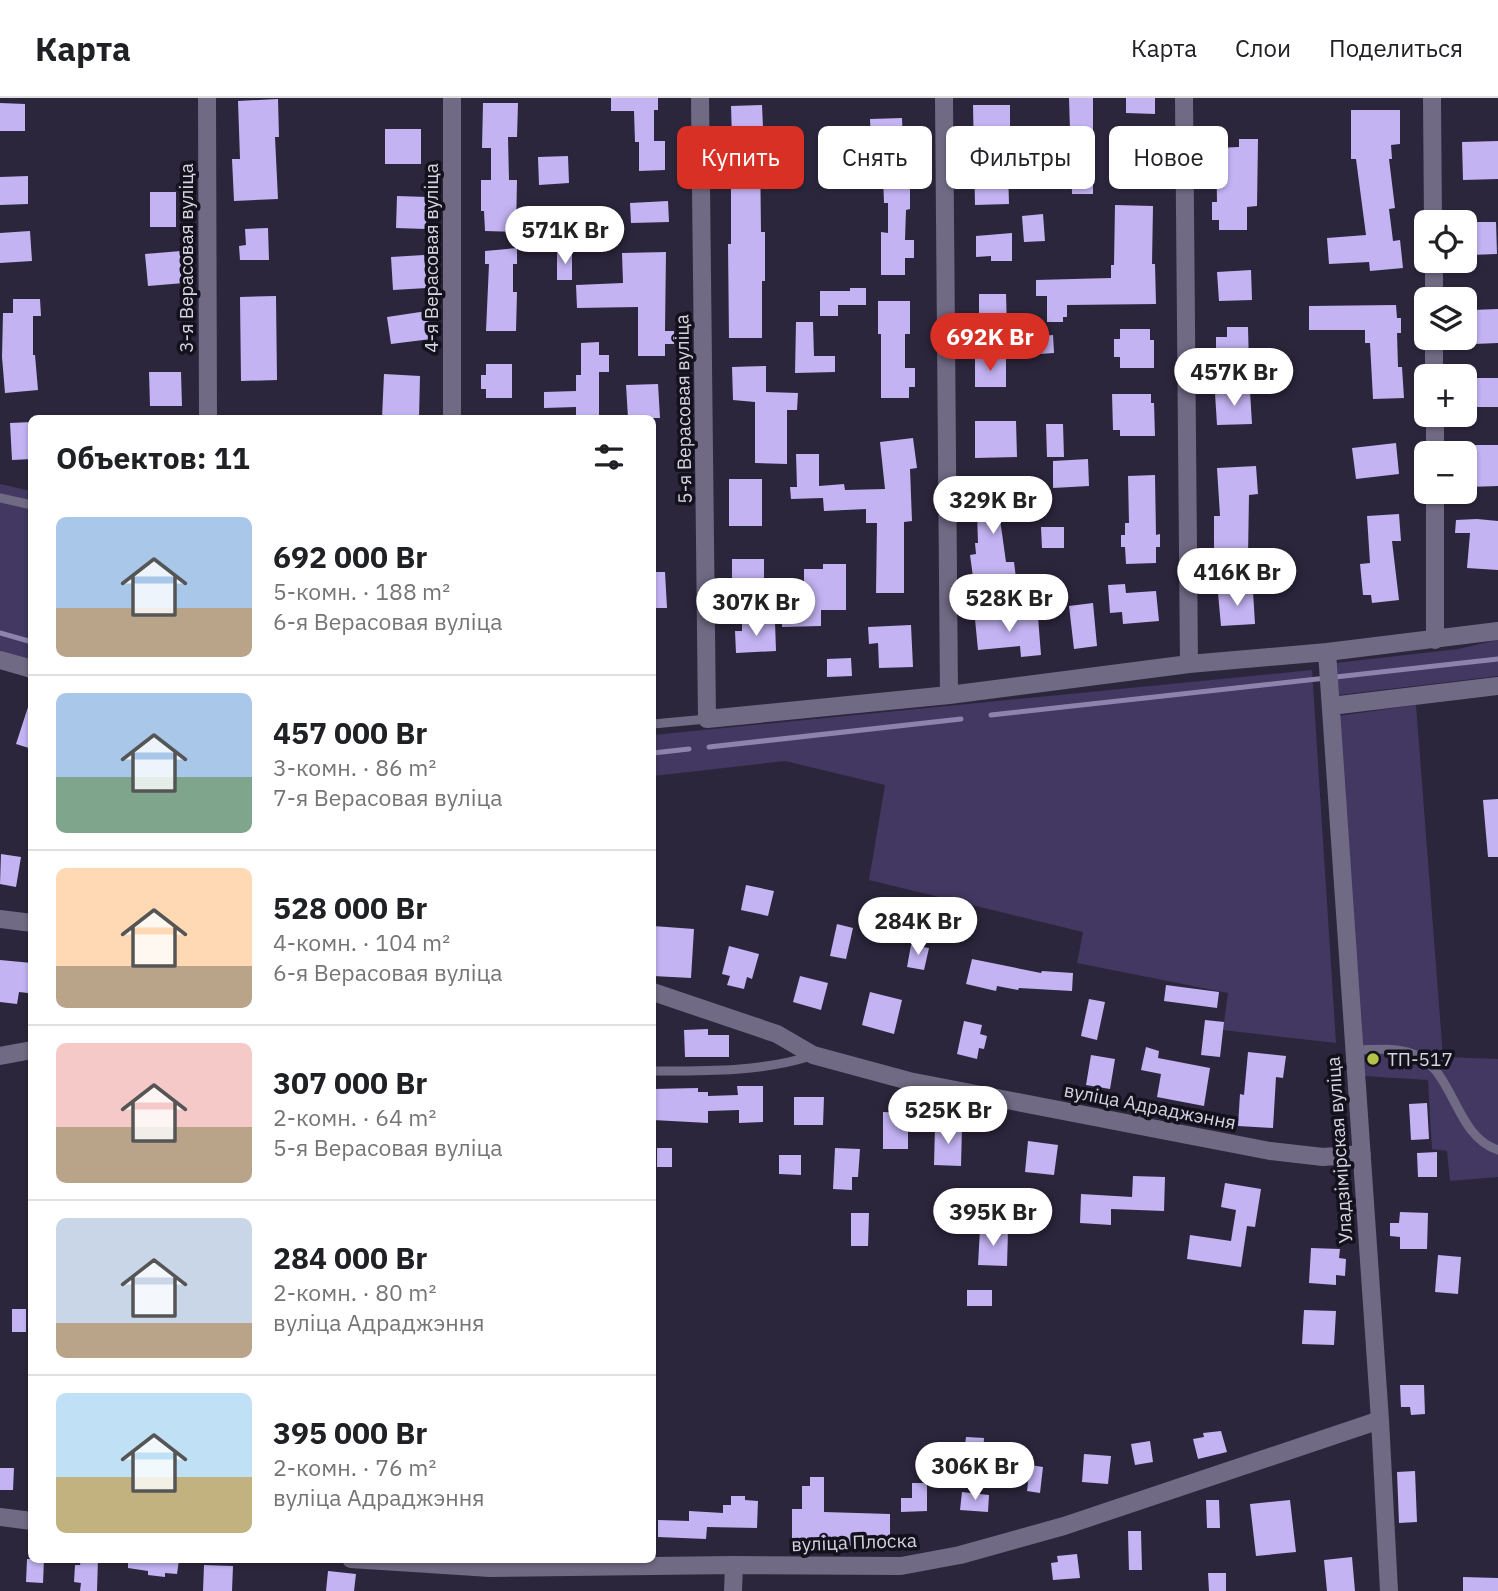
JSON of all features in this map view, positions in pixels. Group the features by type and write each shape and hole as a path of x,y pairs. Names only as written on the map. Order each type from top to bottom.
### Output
{"street":[{"name":"3-я Верасовая вуліца","path":"207,98 208,415"},
{"name":"4-я Верасовая вуліца","path":"452,98 452,415"},
{"name":"5-я Верасовая вуліца","path":"700,98 707,719"},
{"path":"944,98 949,695"},
{"path":"1184,98 1189,664"},
{"path":"1432,98 1433,210"},
{"path":"1435,504 1435,639"},
{"path":"707,719 949,695 1189,664 1327,658 1498,631"},
{"name":"Уладзімірская вуліца","path":"1327,658 1380,1420 1389,1591"},
{"path":"0,660 28,668"},
{"path":"1330,701 1498,686"},
{"path":"0,919 28,922"},
{"name":"вуліца Адраджэння","path":"656,993 777,1034 813,1055 909,1081 1270,1151 1323,1157 1362,1154"},
{"path":"0,1056 28,1051"},
{"name":"вуліца Плоска","path":"413,1563 490,1568 901,1566 960,1555 1064,1526 1380,1420"},
{"path":"0,1517 28,1520"},
{"path":"733,1591 734,1565"}],"lane":[{"path":"0,498 28,504"},
{"path":"656,724 707,719"},
{"path":"1353,1050 1396,1050 1421,1058 1440,1077 1473,1133 1498,1150"},
{"path":"656,1071 705,1071 785,1064 813,1055"}],"shaded area":[{"path":"0,484 28,490 28,665 0,656"},
{"path":"1498,640 1498,676 1338,695 1336,663 1458,649"},
{"path":"1312,670 1336,1043 1223,1030 1228,993 1077,963 1083,932 869,880 885,785 785,761 656,776 656,735"},
{"path":"1416,705 1443,1057 1498,1059 1498,1177 1450,1181 1447,1151 1432,1149 1428,1080 1364,1076 1338,716"}],"building":[{"path":"611,98 658,98 658,110 654,110 654,141 665,141 665,170 639,171 639,142 635,142 634,111 611,111"},
{"path":"1069,98 1093,98 1093,126 1070,126"},
{"path":"1126,98 1155,98 1155,114 1126,113"},
{"path":"278,99 279,137 275,137 278,199 234,201 232,159 240,159 238,101"},
{"path":"0,103 25,104 25,131 0,131"},
{"path":"483,103 518,103 517,137 508,137 509,180 517,180 516,232 485,231 484,211 481,211 481,180 491,180 491,148 482,148"},
{"path":"762,105 763,126 732,126 731,106"},
{"path":"973,105 1010,105 1010,126 973,126"},
{"path":"1351,110 1400,110 1400,144 1391,145 1392,159 1389,159 1395,208 1389,209 1393,241 1400,240 1403,268 1370,271 1369,262 1329,264 1327,238 1366,235 1356,159 1351,159"},
{"path":"902,118 902,126 870,126 870,119"},
{"path":"385,129 421,129 421,164 385,164"},
{"path":"1239,139 1258,139 1257,206 1247,207 1247,230 1219,230 1219,220 1212,220 1212,202 1217,202 1217,189 1228,189 1228,147 1239,147"},
{"path":"1498,141 1498,179 1463,180 1462,142"},
{"path":"568,156 569,183 539,185 538,157"},
{"path":"28,176 28,204 0,205 0,177"},
{"path":"731,189 760,189 761,232 765,232 762,338 729,338 728,244 731,244"},
{"path":"884,189 910,189 905,240 914,240 914,258 905,258 905,275 881,275 881,232 888,233 888,203 884,203"},
{"path":"975,189 1009,189 1009,204 975,205"},
{"path":"1072,189 1093,189 1093,194 1072,194"},
{"path":"150,192 176,192 176,227 150,227"},
{"path":"397,196 427,197 426,229 396,228"},
{"path":"668,201 669,222 631,223 630,203"},
{"path":"1115,205 1153,206 1152,264 1155,264 1156,304 1067,305 1067,317 1063,317 1063,322 1047,322 1047,296 1036,296 1036,280 1111,278 1111,265 1114,265"},
{"path":"1043,214 1045,241 1024,242 1022,216"},
{"path":"1477,222 1496,222 1497,254 1477,255"},
{"path":"268,228 269,260 240,260 239,246 246,245 245,229"},
{"path":"30,231 32,261 0,263 0,233"},
{"path":"1012,233 1012,261 991,261 991,256 976,257 976,236"},
{"path":"517,248 517,264 513,264 513,292 517,292 516,331 486,331 489,264 485,264 485,251"},
{"path":"181,251 184,283 148,286 145,254"},
{"path":"557,251 572,251 572,280 557,280"},
{"path":"666,252 665,331 674,331 674,344 665,344 665,356 638,356 638,307 577,308 576,285 623,283 622,253"},
{"path":"424,255 427,288 393,290 391,257"},
{"path":"1251,270 1252,300 1219,301 1217,272"},
{"path":"850,288 866,288 866,305 838,305 838,316 820,316 820,291 850,291"},
{"path":"979,294 1006,294 1007,328 979,328"},
{"path":"276,296 277,380 241,381 240,297"},
{"path":"13,299 40,299 41,316 33,316 33,355 38,390 5,393 3,313 13,313"},
{"path":"878,301 910,301 910,334 905,334 905,368 915,368 915,387 909,387 909,398 881,398"},
{"path":"1396,305 1397,318 1401,318 1401,333 1397,333 1398,367 1402,367 1404,398 1373,399 1370,343 1365,343 1365,330 1309,330 1309,306"},
{"path":"1498,309 1498,343 1477,344 1477,310"},
{"path":"427,311 431,339 391,344 387,317"},
{"path":"796,322 813,322 814,356 835,356 835,372 795,373"},
{"path":"1227,327 1248,327 1249,365 1216,365 1216,337 1227,337"},
{"path":"1120,329 1150,329 1150,340 1154,340 1154,368 1120,368 1120,357 1114,357 1114,339 1120,339"},
{"path":"1053,335 1054,353 1023,355 1022,338"},
{"path":"599,342 599,355 609,355 609,372 599,372 599,415 576,415 576,407 544,408 544,392 576,391 576,375 581,375 581,343"},
{"path":"975,359 1006,359 1006,387 975,387"},
{"path":"486,364 512,364 512,398 486,398 486,389 481,389 481,375 486,375"},
{"path":"766,366 766,392 798,393 797,410 787,410 787,464 755,463 755,402 733,400 732,367"},
{"path":"149,372 181,372 182,406 150,406"},
{"path":"384,374 420,376 419,415 382,415"},
{"path":"1477,378 1498,378 1498,407 1477,407"},
{"path":"658,384 660,418 656,418 656,415 628,415 626,385"},
{"path":"1250,391 1252,424 1217,425 1215,393"},
{"path":"1112,394 1151,394 1151,403 1154,403 1155,436 1120,436 1120,430 1113,430"},
{"path":"975,421 1016,421 1017,457 975,458"},
{"path":"28,422 28,459 12,460 10,423"},
{"path":"1046,424 1063,424 1064,457 1047,457"},
{"path":"913,438 917,468 910,469 912,521 904,522 904,593 876,593 877,523 866,523 866,509 824,511 823,498 791,499 790,487 797,487 796,454 819,454 819,486 844,484 845,490 885,489 880,442"},
{"path":"1396,443 1399,474 1356,479 1352,448"},
{"path":"1477,445 1498,445 1498,486 1477,487"},
{"path":"1088,459 1089,486 1053,488 1053,461"},
{"path":"1256,466 1258,494 1249,495 1248,557 1214,556 1214,516 1220,516 1217,468"},
{"path":"1155,475 1156,535 1160,534 1160,547 1156,547 1156,563 1126,564 1121,535 1125,535 1125,523 1129,523 1128,476"},
{"path":"729,479 762,479 762,526 729,526"},
{"path":"1012,481 1014,518 1000,519 1006,562 1014,562 1016,578 1008,579 1009,588 981,592 979,576 973,577 970,555 976,554 975,543 978,543 976,483"},
{"path":"1399,514 1401,541 1392,541 1399,600 1372,603 1371,595 1363,595 1360,564 1370,563 1367,516"},
{"path":"1456,520 1498,521 1498,570 1467,568 1470,533 1455,533"},
{"path":"1041,527 1064,527 1064,548 1042,548"},
{"path":"732,559 764,559 764,594 732,594"},
{"path":"823,564 846,564 846,610 821,610 821,626 782,627 782,606 804,606 804,569 823,569"},
{"path":"656,572 665,572 667,608 656,608"},
{"path":"1125,584 1126,593 1156,591 1159,621 1123,624 1122,612 1110,613 1108,585"},
{"path":"1253,591 1255,624 1221,626 1218,593"},
{"path":"1093,603 1097,646 1074,649 1069,606"},
{"path":"1005,616 1005,620 1038,617 1041,655 1021,657 1020,646 978,650 975,619"},
{"path":"775,622 776,651 736,653 735,631 742,631 742,623"},
{"path":"911,625 913,667 879,668 878,643 869,644 868,627"},
{"path":"851,658 852,676 827,677 827,659"},
{"path":"28,707 28,748 16,744"},
{"path":"1498,799 1498,857 1488,857 1483,800"},
{"path":"1,854 21,857 16,887 0,884"},
{"path":"746,885 774,891 768,916 741,910"},
{"path":"837,924 853,928 846,959 830,956"},
{"path":"656,926 694,929 691,978 656,976"},
{"path":"911,945 929,948 924,970 907,967"},
{"path":"729,946 759,954 752,979 747,977 744,989 727,985 730,976 722,974"},
{"path":"972,959 1041,973 1073,973 1072,991 1018,990 997,986 996,991 966,984"},
{"path":"0,960 28,963 28,993 19,992 17,1004 0,1002"},
{"path":"800,976 828,983 821,1010 793,1002"},
{"path":"1166,985 1219,992 1217,1008 1164,1001"},
{"path":"870,992 902,1000 894,1034 862,1025"},
{"path":"1089,999 1105,1002 1097,1040 1081,1036"},
{"path":"1205,1020 1224,1022 1220,1057 1201,1055"},
{"path":"964,1021 982,1025 980,1034 987,1036 984,1049 979,1048 977,1059 957,1054"},
{"path":"708,1029 708,1035 729,1035 729,1057 685,1057 684,1030"},
{"path":"1146,1047 1159,1051 1158,1058 1210,1068 1204,1106 1157,1097 1161,1074 1141,1070"},
{"path":"1248,1052 1286,1056 1283,1078 1276,1077 1273,1128 1238,1126 1240,1094 1244,1095"},
{"path":"1091,1055 1115,1059 1110,1089 1086,1085"},
{"path":"737,1086 763,1086 763,1122 739,1123 739,1110 708,1111 708,1123 656,1120 656,1089 698,1088 698,1092 708,1092 708,1096 738,1095"},
{"path":"794,1097 824,1097 823,1125 794,1125"},
{"path":"1427,1103 1429,1139 1411,1140 1409,1104"},
{"path":"883,1112 908,1113 908,1149 883,1149"},
{"path":"935,1126 962,1127 961,1166 934,1165"},
{"path":"1028,1141 1058,1145 1054,1175 1025,1172"},
{"path":"657,1148 672,1148 672,1167 657,1167"},
{"path":"835,1148 860,1149 858,1177 852,1177 852,1190 833,1189"},
{"path":"1437,1152 1437,1177 1418,1177 1417,1153"},
{"path":"779,1155 801,1155 801,1175 779,1174"},
{"path":"1133,1176 1165,1177 1164,1211 1111,1209 1111,1225 1080,1223 1081,1194 1132,1197"},
{"path":"1225,1183 1261,1189 1255,1227 1247,1226 1241,1267 1187,1259 1190,1235 1231,1241 1236,1210 1221,1207"},
{"path":"1400,1212 1428,1213 1427,1249 1400,1249 1400,1237 1390,1236 1390,1223 1399,1223"},
{"path":"851,1213 869,1213 868,1246 851,1246"},
{"path":"980,1229 1008,1231 1007,1266 978,1265"},
{"path":"1311,1248 1340,1249 1339,1258 1346,1259 1345,1276 1336,1275 1336,1285 1309,1283"},
{"path":"1438,1255 1461,1257 1458,1294 1435,1292"},
{"path":"967,1290 992,1290 992,1306 967,1306"},
{"path":"12,1309 26,1309 26,1332 12,1332"},
{"path":"1304,1310 1336,1311 1334,1345 1302,1344"},
{"path":"1400,1385 1424,1385 1425,1414 1411,1415 1410,1407 1401,1407"},
{"path":"1221,1431 1227,1452 1198,1459 1193,1439 1204,1437 1203,1433"},
{"path":"966,1437 984,1438 983,1454 964,1453"},
{"path":"1150,1441 1153,1462 1135,1465 1131,1444"},
{"path":"1084,1454 1111,1456 1108,1484 1082,1482"},
{"path":"1030,1465 1043,1467 1040,1493 1027,1491"},
{"path":"0,1468 14,1468 13,1490 0,1490"},
{"path":"1415,1471 1417,1522 1399,1523 1397,1472"},
{"path":"810,1477 824,1477 824,1512 890,1514 890,1547 832,1547 833,1540 792,1539 792,1509 802,1509 802,1486 810,1486"},
{"path":"912,1483 927,1483 927,1511 901,1512 901,1498 912,1498"},
{"path":"962,1492 989,1495 988,1512 960,1510"},
{"path":"731,1496 745,1496 745,1500 758,1501 757,1528 707,1527 706,1539 658,1537 658,1520 689,1521 689,1511 723,1513 723,1505 731,1505"},
{"path":"1206,1500 1219,1500 1220,1528 1207,1528"},
{"path":"1290,1500 1296,1552 1256,1556 1250,1504"},
{"path":"1128,1531 1141,1531 1142,1570 1129,1570"},
{"path":"1077,1554 1080,1578 1053,1580 1051,1563 1058,1562 1057,1556"},
{"path":"1352,1557 1355,1591 1327,1591 1324,1560"},
{"path":"27,1559 28,1563 44,1563 43,1583 26,1582"},
{"path":"98,1563 97,1591 80,1591 81,1583 74,1582 75,1565"},
{"path":"128,1563 179,1563 177,1574 165,1573 165,1577 128,1568"},
{"path":"204,1565 233,1566 232,1591 203,1591"},
{"path":"328,1571 356,1574 354,1591 326,1591"},
{"path":"1208,1573 1226,1573 1226,1591 1209,1591"},
{"path":"1463,1577 1498,1578 1498,1591 1463,1591"}],"waterway":[{"path":"0,633 28,641"},
{"path":"991,715 1498,659"},
{"path":"709,747 961,719"},
{"path":"656,753 689,749"}],"place":[{"name":"ТП-517","path":"1373,1059"}]}
